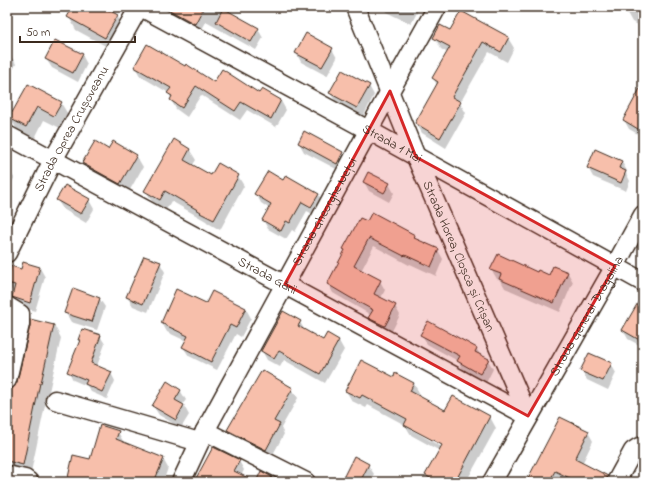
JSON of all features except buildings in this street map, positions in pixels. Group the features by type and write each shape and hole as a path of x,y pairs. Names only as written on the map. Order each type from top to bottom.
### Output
{"street":[{"name":"Strada 1 Mai","path":"140,7 368,130 643,282"},
{"name":"Strada Oprea Crușoveanu","path":"7,253 53,160 140,7"},
{"name":"Strada Horea, Cloșca și Crișan","path":"355,7 416,157 528,416"},
{"name":"Strada Gheorghe Nețoi","path":"181,482 202,437 368,130 437,7"},
{"name":"Strada Gării","path":"7,134 528,416"},
{"name":"Strada General Dragalina","path":"528,416 643,215"},
{"path":"7,306 20,314 20,324 7,380"},
{"path":"55,400 202,437 306,482"},
{"path":"492,482 528,416"},
{"path":"616,482 633,451 639,447 643,447"},
{"path":"7,475 25,479 29,482"}],"highlighted area":[{"path":"390,91 416,157 615,266 528,416 285,284"}]}
